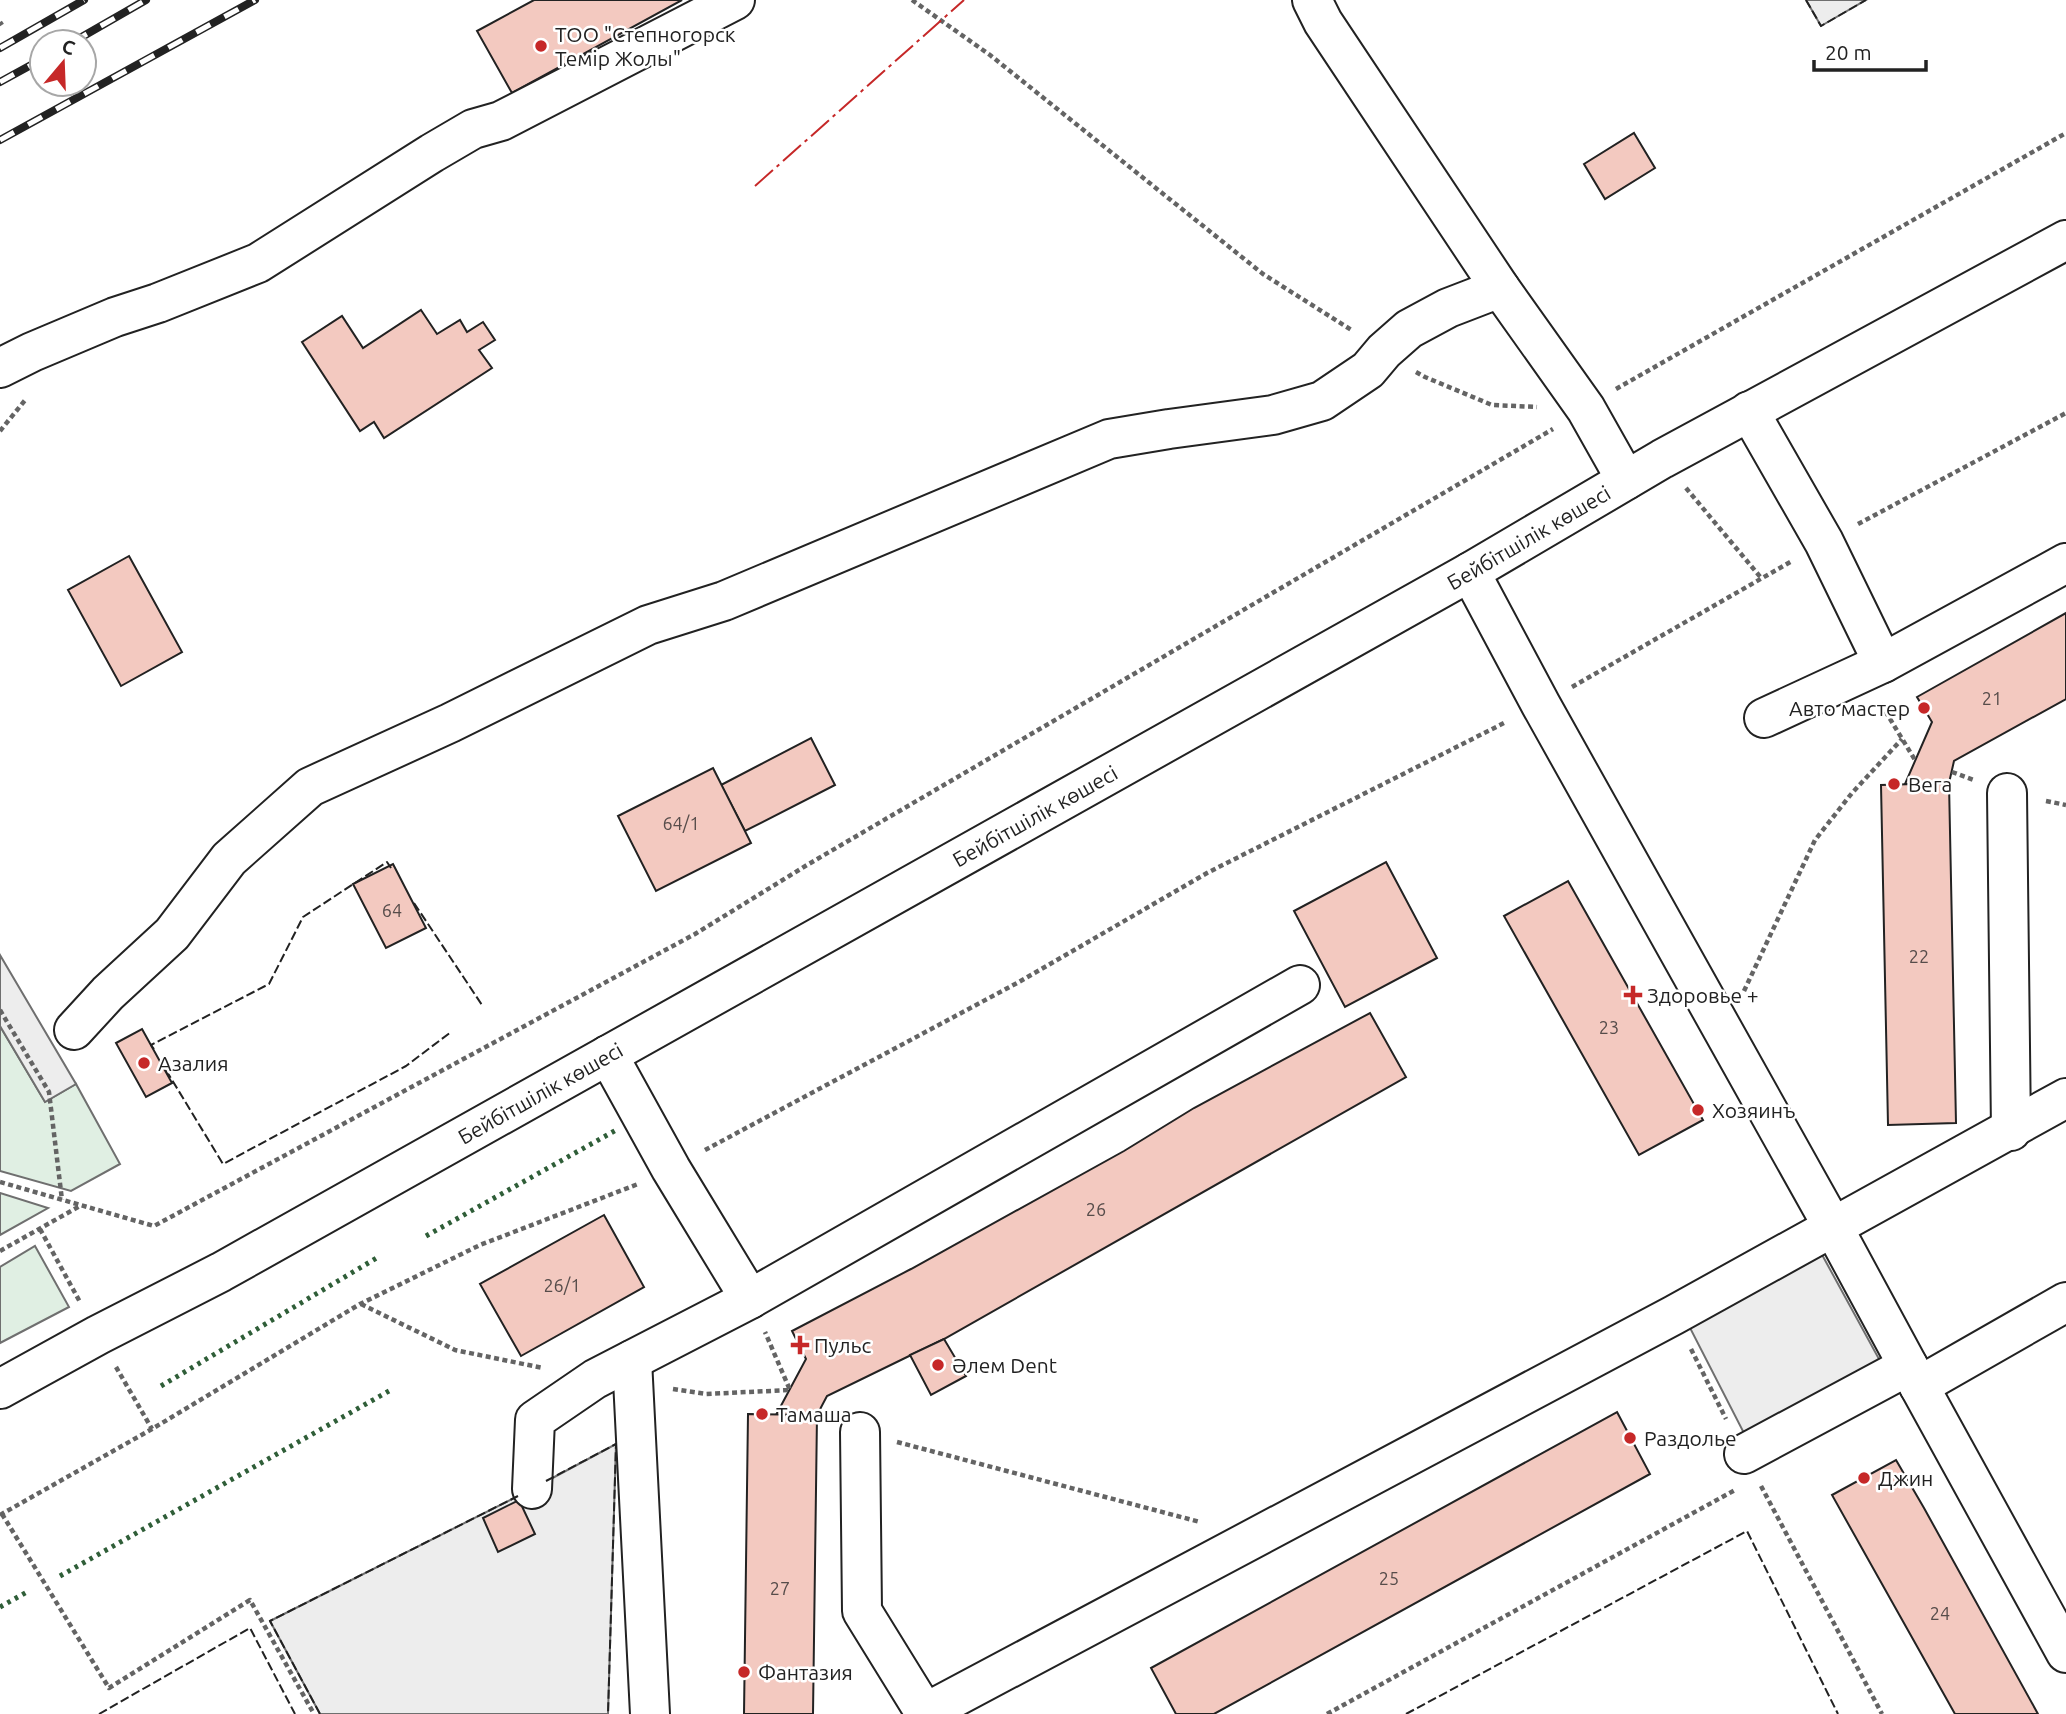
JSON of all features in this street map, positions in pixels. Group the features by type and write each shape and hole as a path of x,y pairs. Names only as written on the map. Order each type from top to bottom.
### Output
{"street":[{"path":"0,368 115,317 258,263 473,129 501,121 735,0"},
{"path":"1312,0 1323,22 1500,288 1586,409 1626,480"},
{"name":"Бейбітшілік көшесі","path":"0,1389 221,1272 1470,572 1749,411 2066,240"},
{"path":"74,1030 108,993 172,933 229,859 310,787 450,723 648,625 724,601 1109,439 1273,415 1322,401 1368,370 1384,351 1409,329 1448,307 1500,288"},
{"path":"1749,411 1824,542 1873,668"},
{"path":"1764,718 1873,668 2066,564"},
{"path":"1470,572 2066,1653"},
{"path":"2007,793 2011,1130"},
{"path":"532,1489 535,1420 595,1379 750,1299 1300,985"},
{"path":"608,1055 671,1168 750,1299"},
{"path":"860,1432 862,1611 925,1713 1674,1315 2066,1098"},
{"path":"1750,1466 1913,1376 2066,1302"},
{"path":"632,1360 650,1714"}],"path":[{"path":"912,0 990,55 1263,274 1425,377 1492,405 1586,409"},
{"path":"0,1182 154,1226 695,934 807,865 1618,388 2066,134"},
{"path":"314,1714 250,1600 109,1688 1,1514 152,1429 360,1304 480,1245 645,1181 671,1168 1019,982 1207,873 1541,705 1824,542 2066,413"},
{"path":"1873,668 1902,739 1915,760"},
{"path":"1722,1029 1751,979 1815,840 1852,793 1902,739"},
{"path":"0,1010 49,1092 62,1200"},
{"path":"0,1251 81,1206"},
{"path":"750,1299 790,1390"},
{"path":"1674,1315 1750,1466 1882,1714"},
{"path":"860,1432 1258,1537"},
{"path":"1327,1714 1750,1466"}],"green space":[{"path":"0,1026 45,1102 76,1084 120,1164 71,1191 0,1171"},
{"path":"0,1193 48,1208 0,1235"},
{"path":"35,1246 69,1307 0,1343 0,1267"}],"shaded area":[{"path":"1806,0 1866,0 1821,26"},
{"path":"0,955 76,1084 45,1102 0,1026"},
{"path":"1820,1251 1885,1370 1748,1441 1688,1324"},
{"path":"616,1444 608,1714 320,1714 270,1621"}],"building":[{"name":"ТОО \"Степногорск Темiр Жолы\"","path":"534,0 682,0 512,93 477,31"},
{"path":"1634,133 1655,168 1605,199 1584,164"},
{"path":"421,310 437,334 460,320 467,332 483,322 495,340 479,350 492,368 384,438 374,422 360,431 302,342 342,316 363,348"},
{"path":"129,556 182,652 121,686 68,590"},
{"path":"2066,613 2066,699 1954,761 1949,783 1905,784 1932,722 1917,697"},
{"path":"811,738 835,785 745,831 721,785"},
{"path":"713,768 751,843 656,891 618,816"},
{"path":"1949,783 1956,1123 1888,1125 1881,785"},
{"path":"1386,862 1437,958 1345,1007 1294,911"},
{"path":"393,864 426,928 386,948 353,884"},
{"path":"1568,881 1703,1120 1639,1155 1504,916"},
{"path":"1370,1013 1406,1077 944,1339 827,1396 817,1415 776,1415 806,1359 792,1331 911,1269 1124,1151 1194,1108"},
{"name":"Азалия","path":"142,1029 172,1083 146,1097 116,1043"},
{"path":"604,1215 644,1287 521,1356 480,1284"},
{"name":"Әлем Dent","path":"944,1339 966,1376 931,1395 910,1355"},
{"path":"1617,1412 1650,1474 1214,1714 1176,1714 1151,1668"},
{"path":"748,1414 817,1415 813,1714 744,1714"},
{"path":"1896,1460 2038,1714 1955,1714 1832,1495"},
{"path":"519,1500 535,1534 498,1552 483,1518"}],"railway":[{"path":"0,48 84,0"},
{"path":"97,28 146,0"},
{"path":"0,140 255,0"},
{"path":"0,82 28,67"}],"hedge":[{"path":"426,1236 618,1129"},
{"path":"161,1386 380,1256"},
{"path":"60,1576 389,1391"},
{"path":"0,1607 27,1592"}],"fence":[{"path":"1806,0 1821,26 1866,0"},
{"path":"154,1049 151,1045 269,984 303,917 387,862 391,868"},
{"path":"414,903 482,1005"},
{"path":"166,1070 223,1164 406,1066 451,1032"},
{"path":"546,1481 616,1444 608,1714"},
{"path":"320,1714 270,1621 518,1496"},
{"path":"1406,1714 1747,1531 1838,1714"},
{"path":"99,1714 250,1628 295,1714"}],"power":[{"path":"755,186 964,0"}],"place":[{"name":"ТОО \"Степногорск Темiр Жолы\"","path":"541,46"},
{"name":"Авто мастер","path":"1924,708"},
{"name":"Вега","path":"1894,784"},
{"name":"Здоровье +","path":"1633,995"},
{"name":"Азалия","path":"144,1063"},
{"name":"Хозяинъ","path":"1698,1110"},
{"name":"Пульс","path":"800,1345"},
{"name":"Әлем Dent","path":"938,1365"},
{"name":"Тамаша","path":"762,1414"},
{"name":"Раздолье","path":"1630,1438"},
{"name":"Джин","path":"1864,1478"},
{"name":"Фантазия","path":"744,1672"}]}
